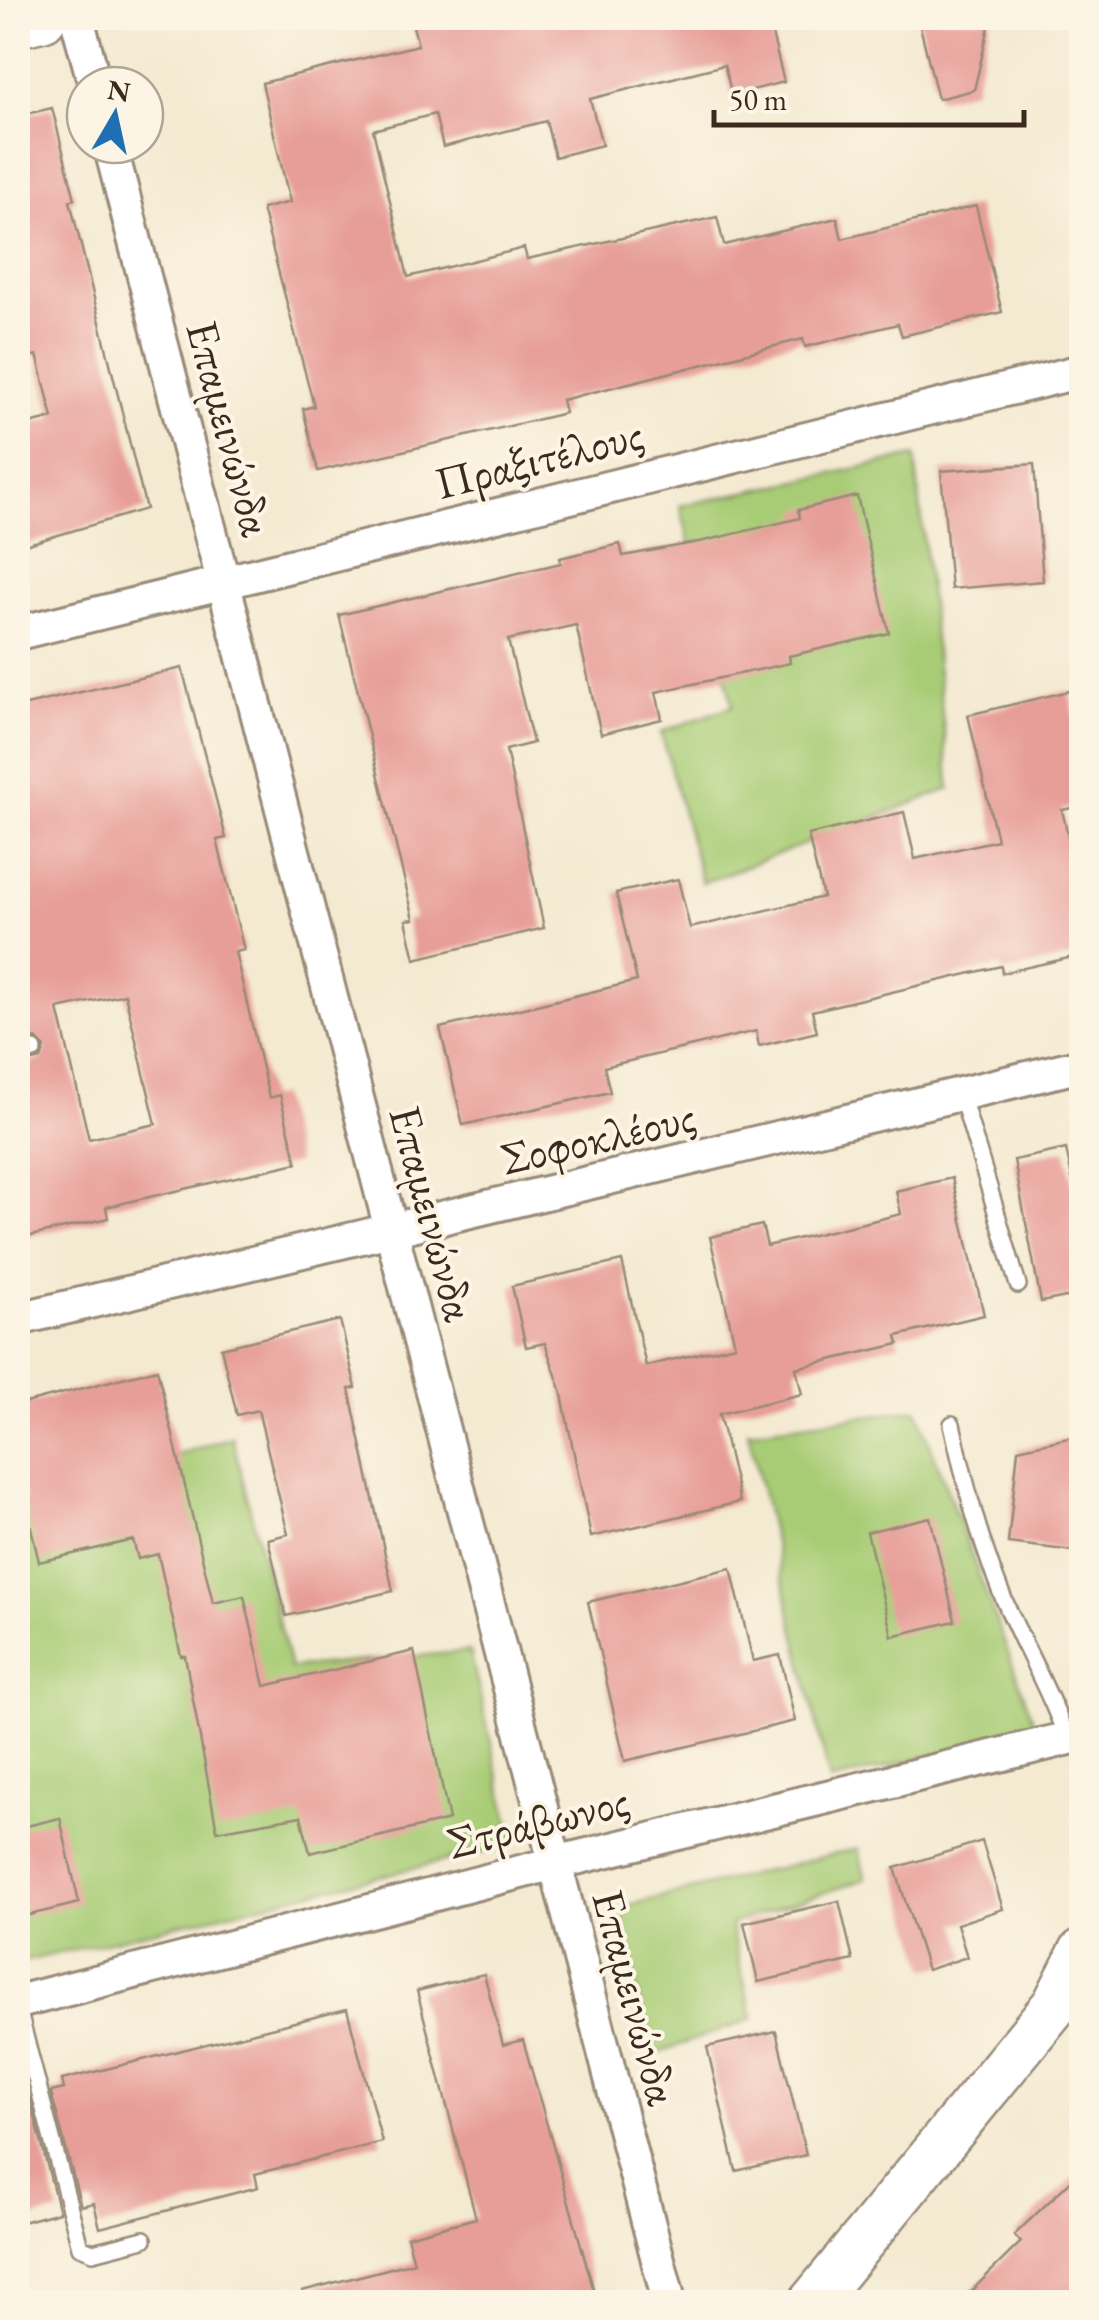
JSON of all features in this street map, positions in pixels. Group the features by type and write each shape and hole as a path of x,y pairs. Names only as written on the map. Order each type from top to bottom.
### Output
{"main road":[{"path":"18,24 43,18"},
{"path":"812,2302 1055,2005 1082,1952"}],"street":[{"path":"77,18 90,65"},
{"name":"Επαμεινώνδα","path":"115,165 669,2302"},
{"name":"Πραξιτέλους","path":"18,633 1082,371"},
{"name":"Σοφοκλέους","path":"18,1320 962,1097 1082,1065"},
{"name":"Στράβωνος","path":"18,2005 555,1863 1074,1737"}],"lane":[{"path":"962,1097 1018,1285"},
{"path":"952,1424 964,1478 1008,1609 1074,1737"},
{"path":"18,2005 80,2246 93,2252 144,2238"}],"green space":[{"path":"915,456 950,789 702,883 661,732 733,706 680,506"},
{"path":"917,1409 1037,1730 830,1781 748,1431"},
{"path":"232,1437 290,1668 470,1651 514,1844 18,1963 18,1505"},
{"path":"858,1848 866,1879 730,1924 753,2019 651,2055 622,1920 625,1906"}],"building":[{"path":"445,18 768,18 784,82 732,95 724,65 590,99 602,145 555,157 546,121 443,147 435,114 373,130 408,277 524,248 527,259 717,217 724,245 837,218 842,239 976,206 1002,312 902,336 898,324 805,347 803,339 562,400 565,413 318,471 303,409 314,406 262,209 290,202 262,83 418,45 413,26"},
{"path":"918,18 991,18 974,90 938,99"},
{"path":"52,108 75,199 70,201 146,509 18,547 18,427 53,418 37,355 18,360 18,116"},
{"path":"1034,464 1043,581 951,589 941,471"},
{"path":"857,496 889,633 789,656 790,663 656,692 662,719 601,734 576,625 508,640 533,743 506,750 544,928 415,959 406,920 414,919 339,615 561,563 560,558 620,544 623,556 704,541 800,518 798,510"},
{"path":"182,668 226,838 217,840 244,950 235,952 269,1098 280,1095 297,1163 106,1207 108,1218 18,1239 18,1065 41,1059 45,1048 36,1039 18,1043 18,707","holes":["125,994 156,1124 89,1139 58,1009"]},
{"path":"1069,691 1082,745 1082,806 1062,810 1082,896 1082,955 1002,973 1001,966 812,1011 817,1032 759,1046 756,1031 604,1067 610,1092 463,1125 440,1028 637,981 616,893 678,879 690,928 823,897 808,835 904,812 915,859 997,840 968,715"},
{"path":"1066,1149 1074,1187 1082,1185 1082,1294 1041,1302 1014,1160"},
{"path":"952,1178 984,1315 897,1336 899,1344 796,1368 802,1394 719,1414 740,1502 591,1537 561,1390 545,1343 526,1347 512,1286 622,1261 646,1366 735,1345 710,1237 762,1225 767,1246 901,1214 896,1191"},
{"path":"340,1320 356,1388 349,1389 393,1591 286,1616 268,1539 288,1534 258,1410 237,1415 221,1348"},
{"path":"157,1369 213,1603 244,1596 265,1686 414,1651 449,1820 310,1853 301,1816 217,1831 185,1656 181,1656 158,1554 138,1559 133,1540 39,1562 18,1472 18,1405"},
{"path":"1082,1435 1082,1552 1008,1543 1018,1449"},
{"path":"930,1517 955,1621 892,1636 867,1532"},
{"path":"731,1568 753,1661 780,1655 795,1721 625,1761 588,1602"},
{"path":"60,1818 79,1903 25,1916 18,1884 18,1828"},
{"path":"982,1841 1003,1909 957,1924 967,1957 927,1970 895,1868"},
{"path":"839,1901 853,1960 758,1982 744,1923"},
{"path":"484,1974 503,2045 523,2040 597,2302 304,2302 302,2291 414,2262 407,2236 476,2218 417,1991"},
{"path":"347,2009 382,2142 255,2174 258,2187 100,2228 94,2203 81,2206 51,2092 64,2089 62,2080"},
{"path":"776,2031 806,2155 736,2171 707,2047"},
{"path":"30,2098 59,2212 18,2223 18,2101"},
{"path":"1082,2170 1082,2291 1068,2302 960,2302 1021,2242 1014,2235"}]}
